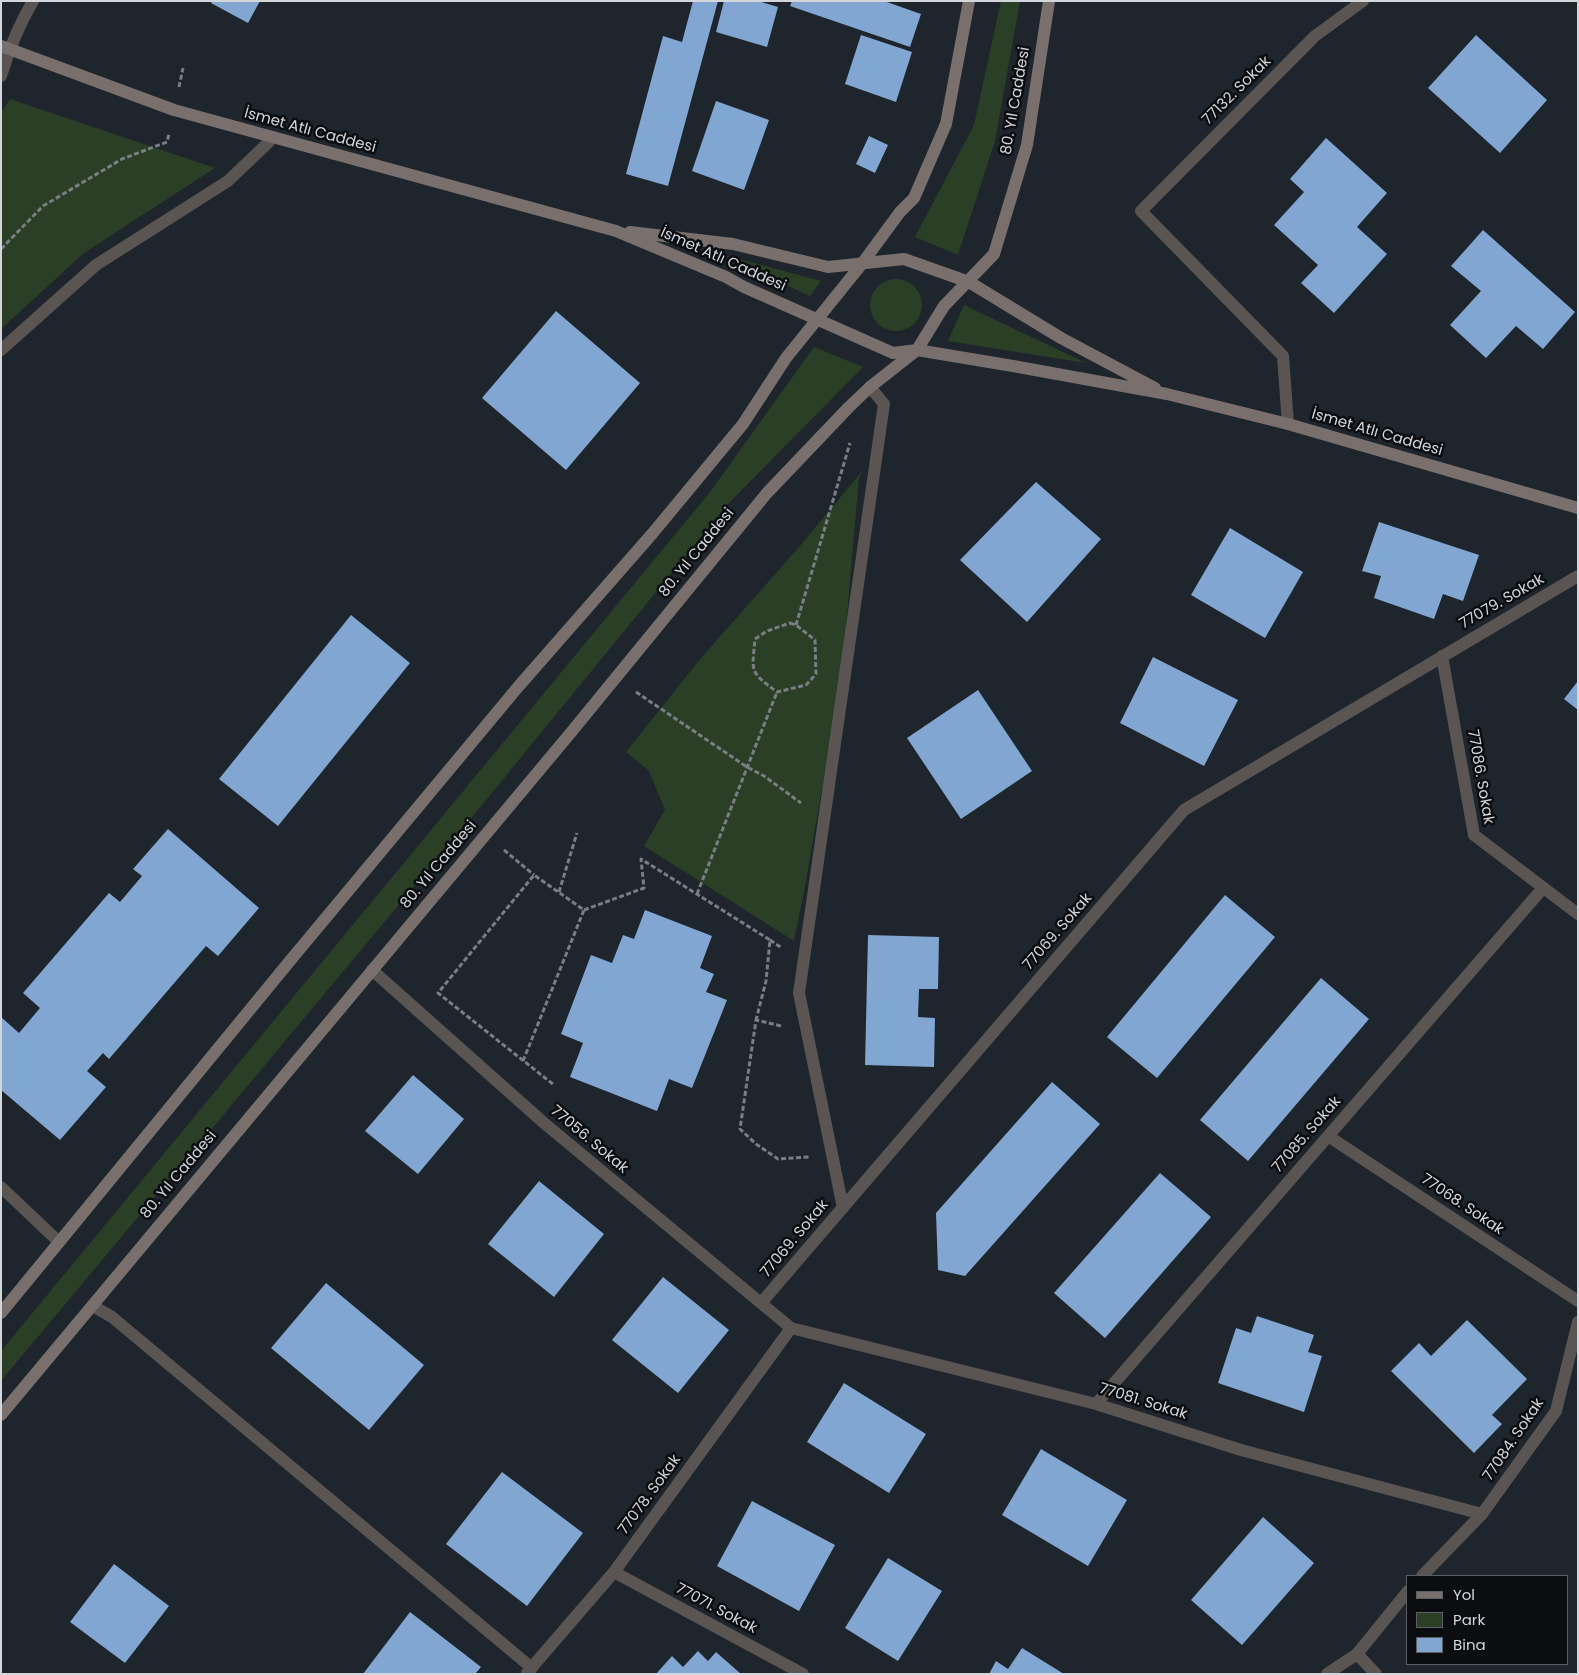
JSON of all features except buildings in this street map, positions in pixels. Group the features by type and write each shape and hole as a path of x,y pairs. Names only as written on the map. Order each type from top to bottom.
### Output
{"main road":[{"path":"1,1313 282,970 518,687 652,534 743,424 786,358 861,265 900,212 914,198 946,124 969,1"},
{"name":"80. Yıl Caddesi","path":"1,1415 573,730 767,493 849,407 870,387 917,350 944,306 994,254 1028,145 1049,1"},
{"name":"İsmet Atlı Caddesi","path":"5,47 174,110 616,230 726,277 744,287 893,354 917,350 1166,394 1288,424 1578,508"},
{"name":"İsmet Atlı Caddesi","path":"616,230 733,244 828,267 904,259 969,282 1061,338 1166,394"}],"street":[{"path":"1,76 5,47 33,1"},
{"name":"77132. Sokak","path":"1288,424 1283,356 1141,210 1315,36 1359,2"},
{"path":"1,350 96,265 228,181 273,138"},
{"path":"843,1208 799,993 884,404 870,387"},
{"name":"77079. Sokak","path":"1442,656 1578,576"},
{"name":"77086. Sokak","path":"1442,656 1474,835 1578,914"},
{"name":"77069. Sokak","path":"761,1303 1184,810 1442,656"},
{"name":"77085. Sokak","path":"1096,1404 1543,888"},
{"name":"77056. Sokak","path":"372,970 544,1124 791,1328"},
{"name":"77068. Sokak","path":"1328,1136 1578,1301"},
{"path":"1,1187 59,1242"},
{"path":"93,1306 112,1317 529,1671"},
{"name":"77084. Sokak","path":"1423,1575 1482,1514 1556,1411 1578,1322"},
{"name":"77081. Sokak","path":"791,1328 1096,1404 1240,1450 1482,1514"},
{"name":"77078. Sokak","path":"529,1671 614,1572 791,1328"},
{"name":"77071. Sokak","path":"614,1572 803,1674"},
{"path":"1327,1674 1357,1654 1406,1593"},
{"path":"1357,1654 1376,1674"}],"path":[{"path":"1,249 43,206 122,159 167,142 183,68"},
{"path":"796,624 852,434"},
{"path":"790,623 796,624 815,640 816,674 806,685 777,692 757,677 753,666 755,639 767,631 790,623"},
{"path":"632,690 764,776 824,820"},
{"path":"697,894 777,692"},
{"path":"559,892 577,833"},
{"path":"500,847 534,875 584,910"},
{"path":"523,1060 584,910 644,888 641,858 770,940 766,981 756,1020 740,1129 756,1144 778,1159 804,1158"},
{"path":"534,875 438,993 554,1085"},
{"path":"756,1020 788,1027"}],"green space":[{"path":"1001,1 1020,1 995,141 958,255 915,237 974,125"},
{"path":"10,99 215,168 84,253 1,329 1,113"},
{"path":"717,253 821,281 810,296"},
{"path":"891,279 901,279 915,286 922,300 922,310 915,324 901,331 891,331 881,327 874,320 870,310 870,300 874,290 881,283"},
{"path":"964,305 1086,363 948,341"},
{"path":"814,347 863,367 728,504 473,816 1,1381 1,1351 710,492"},
{"path":"863,470 859,478 842,673 794,941 644,846 665,810 649,771 626,752 701,658 799,547"}]}
